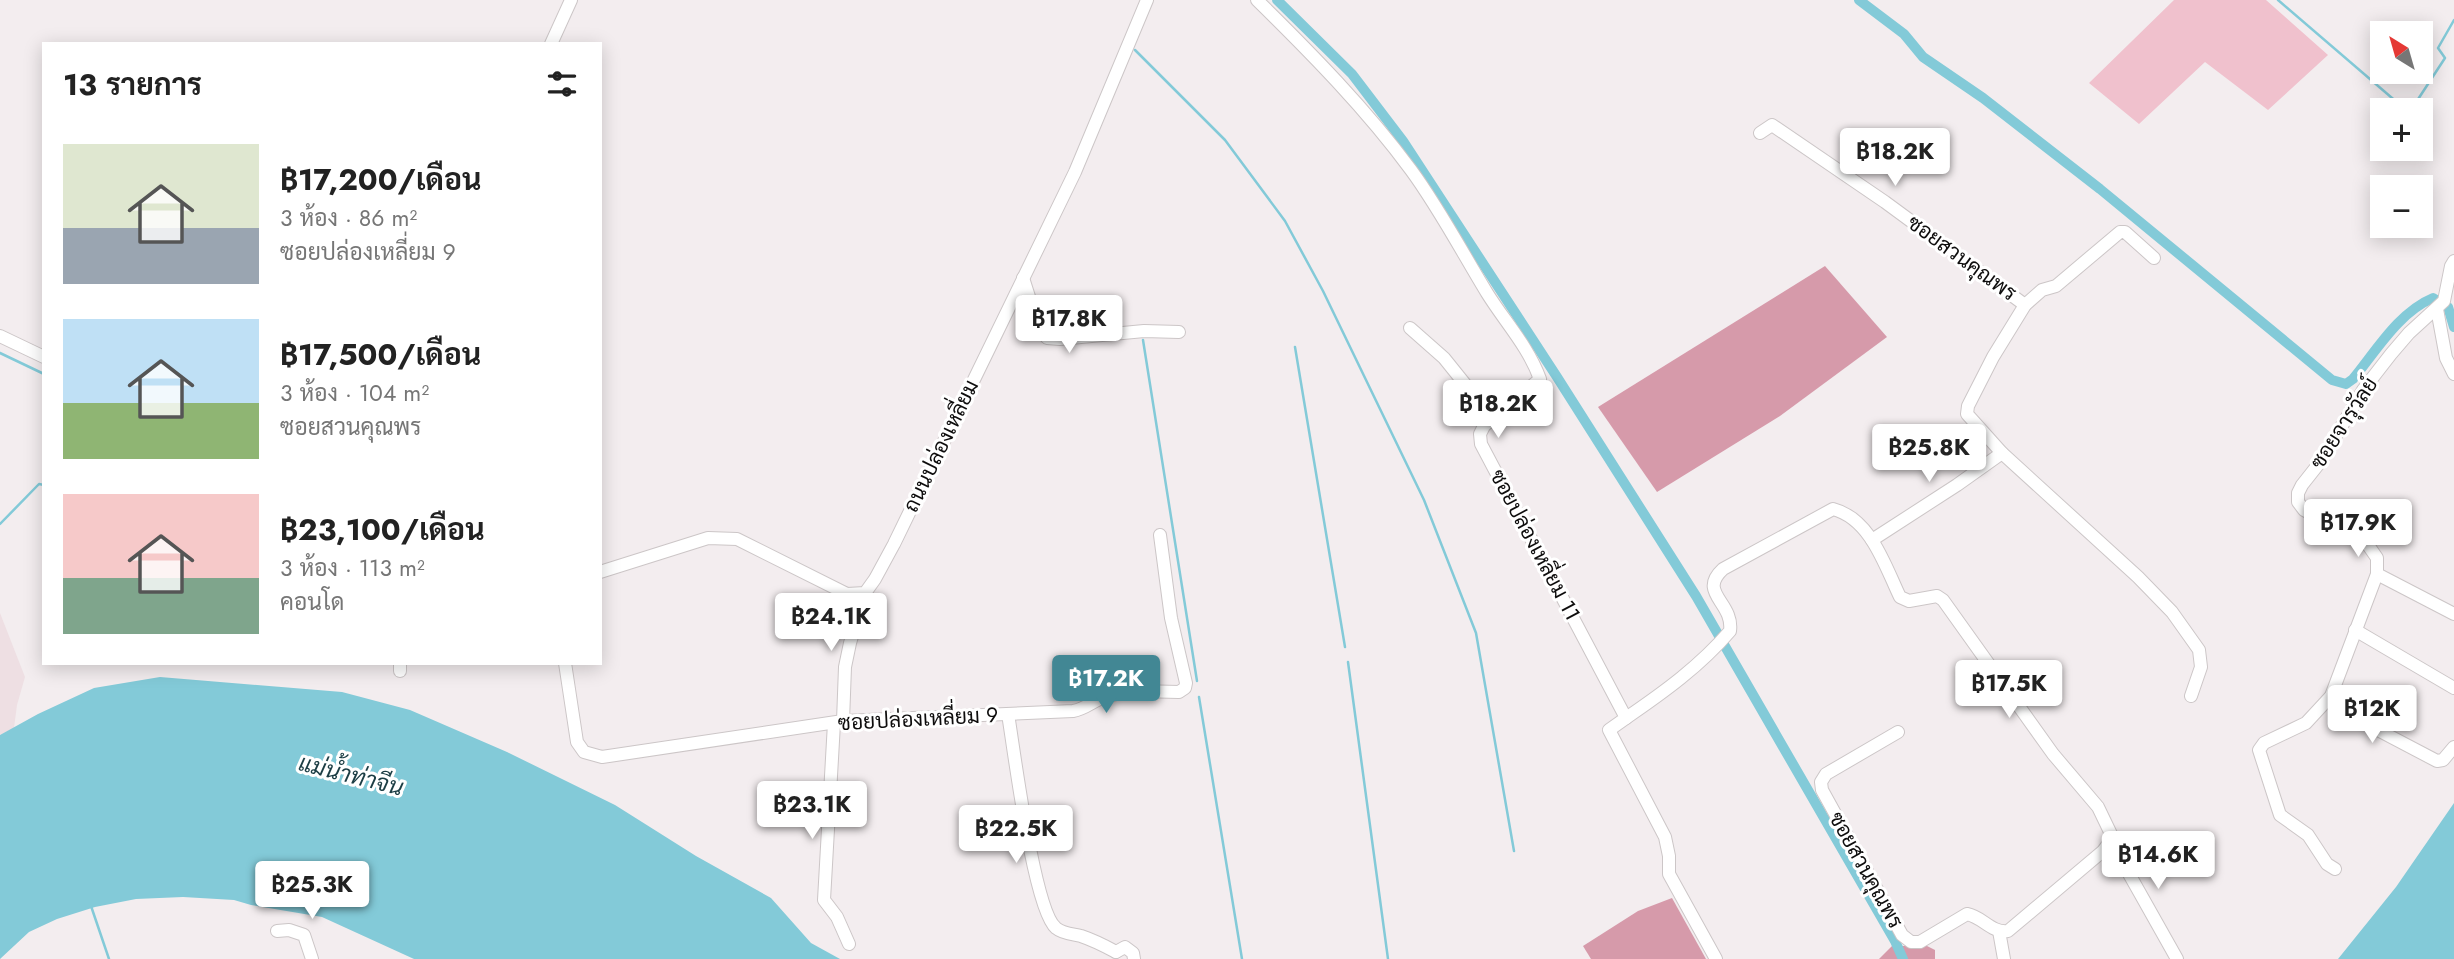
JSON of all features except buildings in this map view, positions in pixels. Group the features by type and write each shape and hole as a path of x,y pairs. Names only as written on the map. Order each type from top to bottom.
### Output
{"street":[{"path":"552,42 571,0"},
{"name":"ถนนปล่องเหลี่ยม","path":"849,944 837,917 824,900 845,667 864,593 876,579 894,544 1074,172 1147,0"},
{"path":"1257,0 1314,57 1412,171 1490,298 1523,343 1540,379 1493,419 1444,358 1410,328"},
{"name":"ซอยสวนคุณพร","path":"1760,133 1772,125 1885,202 2025,305"},
{"name":"ซอยสวนคุณพร","path":"2154,258 2124,232 2120,232 2056,286 2042,290 2025,305 1993,357 1968,406 1967,414 2002,453 2138,577 2172,612 2199,650 2201,667 2191,696"},
{"name":"ซอยจารุวัลย์","path":"2377,574 2378,558 2368,545 2304,510 2298,502 2298,493 2321,461 2363,390 2409,333 2444,301 2451,290 2449,275 2454,261"},
{"path":"1023,278 1039,328 1047,338 1144,331 1179,332"},
{"path":"2437,309 2446,358 2454,374"},
{"path":"0,336 42,356"},
{"name":"ซอยปล่องเหลี่ยม 11","path":"1493,419 1480,434 1481,444 1626,718"},
{"path":"1872,540 2002,453"},
{"path":"1716,959 1669,874 1670,856 1665,837 1609,730 1683,678 1730,631 1729,614 1712,587 1713,578 1723,569 1833,509 1852,518 1872,540 1900,597 1909,601 1937,596 1943,600 2058,761 2098,807 2111,834 2103,851 2008,930 1998,931 2004,959"},
{"name":"ซอยปล่องเหลี่ยม 9","path":"565,665 577,742 589,755 602,757 839,722 1073,711 1117,694 1179,692 1184,690 1186,684 1173,629 1160,535"},
{"path":"602,571 708,538 722,538 737,540 846,594 864,593"},
{"path":"2454,614 2377,574 2332,695 2332,703 2338,709 2437,761 2444,760 2454,747"},
{"path":"2356,630 2454,688"},
{"path":"2332,695 2306,723 2264,743 2259,750 2280,815 2308,835 2327,864 2335,869"},
{"path":"1008,714 1037,887 1047,914 1059,930 1089,939 1115,955 1125,947 1133,953 1134,959"},
{"name":"ซอยสวนคุณพร","path":"1898,732 1826,774 1821,782 1822,790 1902,935 1911,942 1920,942 1967,914 1974,915 1998,931"},
{"path":"2110,840 2178,959"},
{"path":"277,932 289,930 304,935 313,959"}],"shaded area":[{"path":"2174,0 2266,0 2328,55 2268,110 2205,62 2139,124 2089,83"},
{"path":"1825,266 1887,337 1780,416 1657,492 1598,407"},
{"path":"0,613 25,677 14,728 0,735"},
{"path":"1672,898 1706,959 1591,959 1583,946 1638,911"},
{"path":"1892,946 1927,946 1935,950 1935,959 1879,959"}],"water":[{"name":"แม่น้ำท่าจีน","path":"160,677 342,692 410,710 507,752 615,805 696,856 771,898 811,943 840,959 414,959 322,917 234,900 183,897 136,899 95,907 57,919 29,932 0,959 0,735 94,688"},
{"path":"2454,803 2454,959 2338,959 2396,887"}],"waterway":[{"path":"1277,0 1352,74 1403,141 1696,596 1903,959"},
{"path":"1859,0 1904,34 1923,57 1983,98 2100,189 2332,380 2346,384 2353,379 2399,322 2433,298 2448,307 2454,327"},
{"path":"2278,0 2392,98"},
{"path":"2419,98 2445,58 2438,48 2454,20"},
{"path":"1135,50 1225,140 1285,221 1323,291 1424,500 1476,633 1514,851"},
{"path":"1143,340 1197,681"},
{"path":"1295,347 1345,647"},
{"path":"0,353 42,373"},
{"path":"0,524 39,484 42,485"},
{"path":"1348,662 1388,959"},
{"path":"1199,697 1242,959"},
{"path":"91,906 109,959"}]}
